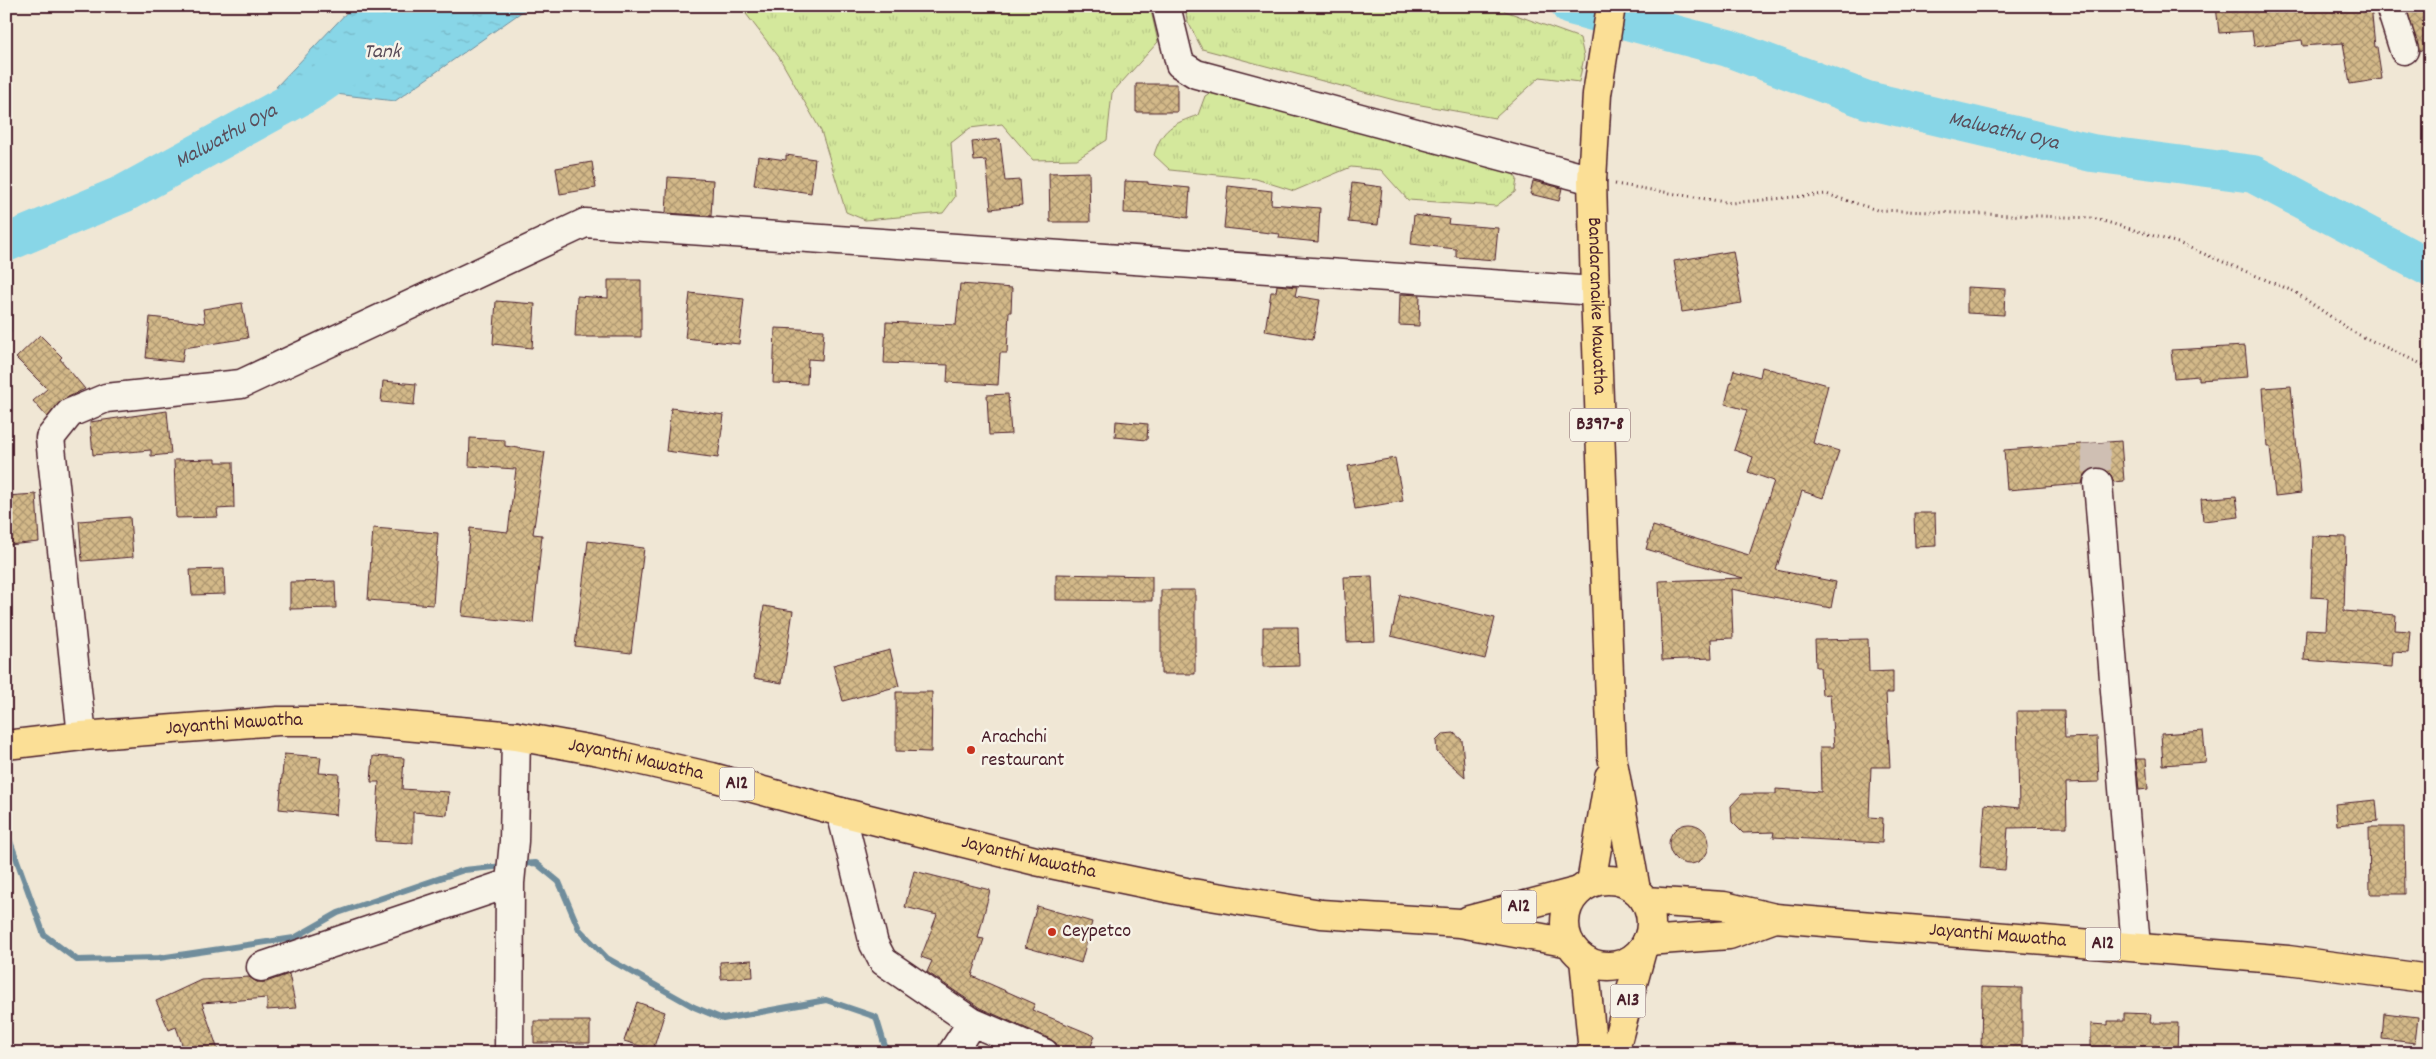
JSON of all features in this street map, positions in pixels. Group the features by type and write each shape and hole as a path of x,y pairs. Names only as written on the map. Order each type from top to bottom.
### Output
{"main road":[{"name":"Bandaranaike Mawatha","path":"1611,6 1597,94 1592,180 1595,291 1612,756 1640,896"},
{"name":"Jayanthi Mawatha","path":"6,745 82,736 278,721 350,721 516,736 609,753 712,777 841,812 1036,861 1186,892 1321,914 1460,922 1577,951"},
{"name":"Bandaranaike Mawatha","path":"1585,887 1612,756"},
{"path":"1603,880 1615,881 1640,896 1650,914 1651,928 1644,946 1630,960 1615,966 1599,965 1577,951 1566,930 1566,915 1570,902 1585,887 1603,880"},
{"name":"Jayanthi Mawatha","path":"1460,922 1585,887"},
{"name":"Jayanthi Mawatha","path":"1640,896 1724,906 1775,918 2288,960 2430,978"},
{"name":"Jayanthi Mawatha","path":"1644,946 1728,935 1775,918"},
{"name":"A13","path":"1614,1053 1644,946"},
{"name":"A13","path":"1577,951 1593,1053"}],"street":[{"path":"1166,6 1180,64 1196,74 1592,180"},
{"path":"2390,6 2404,50"},
{"path":"82,736 50,438 70,413 106,398 241,384 586,223 1595,291"},
{"path":"2098,483 2136,947"},
{"path":"509,1053 510,878 514,841 516,736"},
{"path":"841,812 874,944 883,961 972,1022 1044,1053"},
{"path":"261,967 510,878"},
{"path":"952,1053 972,1022"}],"path":[{"path":"1592,180 1732,203 1826,194 1877,210 2094,218 2178,243 2295,292 2354,332 2430,368"}],"green space":[{"path":"740,6 1150,6 1158,42 1112,93 1107,140 1077,159 1033,160 1002,124 970,128 951,143 955,197 943,213 865,220 846,212 821,131 779,57"},
{"path":"1185,6 1500,6 1505,11 1580,38 1584,57 1579,82 1540,77 1495,118 1398,101 1202,49 1187,20"},
{"path":"1221,86 1508,167 1517,179 1515,192 1496,206 1408,200 1381,170 1351,167 1294,191 1256,179 1170,170 1154,155 1161,139 1175,124 1198,115 1205,96"}],"water":[{"name":"Tank","path":"353,6 530,6 395,101 276,87"}],"building":[{"path":"2216,6 2237,6 2237,8 2371,6 2375,47 2377,47 2382,79 2350,84 2343,43 2303,46 2302,40 2254,46 2252,31 2219,33"},
{"path":"2406,6 2430,6 2430,47 2419,52"},
{"path":"1136,84 1177,84 1177,112 1136,112"},
{"path":"1000,139 1005,181 1020,180 1022,205 991,209 986,160 974,161 972,142"},
{"path":"786,155 815,159 811,193 754,185 758,156 786,160"},
{"path":"592,162 596,188 560,194 556,168"},
{"path":"1089,172 1090,222 1050,222 1049,173"},
{"path":"668,177 713,180 711,216 666,213"},
{"path":"1125,181 1190,188 1188,218 1169,215 1124,213"},
{"path":"1533,181 1562,188 1559,201 1530,194"},
{"path":"1352,183 1382,187 1378,225 1348,222"},
{"path":"1228,186 1272,191 1271,204 1320,208 1318,242 1279,238 1280,234 1224,228"},
{"path":"1414,215 1449,219 1448,224 1498,228 1495,260 1456,257 1456,249 1411,244"},
{"path":"1733,251 1742,303 1682,312 1674,261"},
{"path":"608,280 641,280 641,337 575,337 577,296 608,298"},
{"path":"960,284 1012,288 1007,353 1000,353 998,385 947,382 948,365 884,363 886,322 956,325"},
{"path":"1277,285 1297,287 1295,296 1320,300 1313,339 1265,331 1271,292 1276,292"},
{"path":"1967,287 2005,289 2004,315 1967,313"},
{"path":"690,293 744,299 739,344 685,338"},
{"path":"1400,294 1420,295 1419,326 1399,325"},
{"path":"496,301 535,304 532,348 493,344"},
{"path":"242,303 248,338 184,348 182,362 146,358 150,317 205,323 203,309"},
{"path":"775,328 824,330 822,360 808,359 807,384 773,383"},
{"path":"40,335 62,357 60,359 85,389 64,399 47,417 33,401 47,389 16,358"},
{"path":"2245,346 2248,377 2199,380 2199,376 2174,378 2171,350"},
{"path":"1762,367 1828,385 1813,443 1839,451 1823,498 1802,491 1776,570 1836,582 1831,608 1731,589 1733,638 1711,639 1712,658 1662,660 1659,581 1743,578 1646,549 1653,526 1749,555 1774,481 1748,472 1753,457 1734,450 1747,410 1725,404 1734,370 1760,377"},
{"path":"383,381 416,384 414,405 381,402"},
{"path":"2291,386 2301,493 2275,496 2270,447 2267,447 2263,388"},
{"path":"1008,394 1011,434 989,435 987,395"},
{"path":"671,408 724,415 718,458 666,451"},
{"path":"167,411 171,454 151,456 151,450 93,455 90,422"},
{"path":"1116,421 1148,424 1147,440 1115,437"},
{"path":"470,438 505,440 505,446 545,452 533,534 542,535 533,623 462,616 470,528 508,532 516,469 469,466"},
{"path":"2121,441 2124,481 2114,482 2111,475 2105,469 2096,468 2089,470 2084,476 2082,484 2007,490 2004,450"},
{"path":"1395,458 1403,501 1355,509 1348,466"},
{"path":"216,459 216,462 233,462 234,508 217,509 218,517 176,518 174,460"},
{"path":"36,494 39,542 8,545 6,496"},
{"path":"2236,496 2239,517 2203,521 2201,499"},
{"path":"1914,513 1935,513 1936,546 1915,547"},
{"path":"130,517 133,557 82,561 79,521"},
{"path":"373,528 438,533 433,605 368,600"},
{"path":"2313,536 2346,537 2344,611 2396,615 2395,630 2410,631 2408,653 2393,652 2392,667 2304,660 2306,629 2326,630 2328,598 2311,597"},
{"path":"588,541 644,548 631,653 575,646"},
{"path":"224,569 225,594 192,595 190,570"},
{"path":"1056,574 1152,576 1152,601 1056,600"},
{"path":"1372,576 1375,641 1347,642 1344,577"},
{"path":"335,581 336,608 290,609 290,582"},
{"path":"1161,590 1195,590 1195,674 1161,674"},
{"path":"1400,595 1495,618 1485,659 1391,636"},
{"path":"764,606 793,611 782,683 754,678"},
{"path":"1263,627 1298,627 1299,666 1263,667"},
{"path":"1868,639 1869,672 1893,671 1893,693 1886,693 1890,767 1871,767 1869,817 1883,818 1882,843 1773,837 1774,832 1743,833 1732,822 1731,806 1742,794 1776,794 1776,789 1821,792 1820,747 1834,747 1830,694 1822,695 1820,667 1816,667 1815,640"},
{"path":"890,650 899,686 843,701 833,665"},
{"path":"896,692 932,692 931,752 896,751"},
{"path":"2017,711 2064,711 2065,738 2097,737 2099,782 2066,783 2067,827 2008,828 2005,870 1980,868 1985,804 2019,808"},
{"path":"2203,731 2206,762 2163,765 2161,734"},
{"path":"1454,733 1462,740 1465,777 1437,752 1436,741 1443,734"},
{"path":"284,754 321,757 319,773 339,774 336,815 279,809"},
{"path":"373,756 404,758 402,789 449,792 447,815 413,812 413,843 375,841 379,782 371,782"},
{"path":"2136,759 2146,759 2148,789 2139,790"},
{"path":"2376,800 2378,821 2337,825 2335,804"},
{"path":"1689,824 1703,830 1709,844 1703,858 1689,864 1675,858 1669,844 1675,830"},
{"path":"2369,827 2404,827 2405,894 2370,894"},
{"path":"914,871 990,890 978,938 984,939 972,976 1035,1004 1032,1010 1095,1036 1088,1053 1067,1053 1059,1049 1056,1043 1050,1039 980,1008 927,972 932,961 921,957 937,915 905,907"},
{"path":"1037,906 1092,922 1081,963 1025,947"},
{"path":"752,960 753,977 721,979 720,962"},
{"path":"289,974 296,1008 267,1010 267,998 202,1003 219,1053 185,1053 176,1027 169,1030 156,1001 201,980 249,977 257,982 266,982"},
{"path":"1982,987 2022,988 2022,1053 1981,1053"},
{"path":"637,1002 665,1012 653,1050 624,1041"},
{"path":"2124,1013 2151,1014 2150,1023 2178,1023 2177,1053 2091,1053 2091,1024 2108,1025 2108,1021 2124,1021"},
{"path":"2384,1013 2418,1017 2415,1043 2382,1039"},
{"path":"534,1021 590,1021 590,1043 534,1043"}],"waterway":[{"name":"Malwathu Oya","path":"6,243 123,194 311,91 434,6"},
{"name":"Malwathu Oya","path":"1570,6 1728,48 1867,100 2092,153 2253,174 2430,268"},
{"path":"6,343 9,329 8,243"},
{"path":"6,830 44,935 77,960 159,958 294,938 338,913 464,870 504,866"},
{"path":"519,864 536,863 559,882 579,929 607,958 694,1007 723,1019 826,1000 876,1017 887,1053"}],"tunnel":[{"path":"2095,443 2098,483"}],"place":[{"name":"Arachchi restaurant","path":"971,750"},
{"name":"Ceypetco","path":"1052,932"}]}
